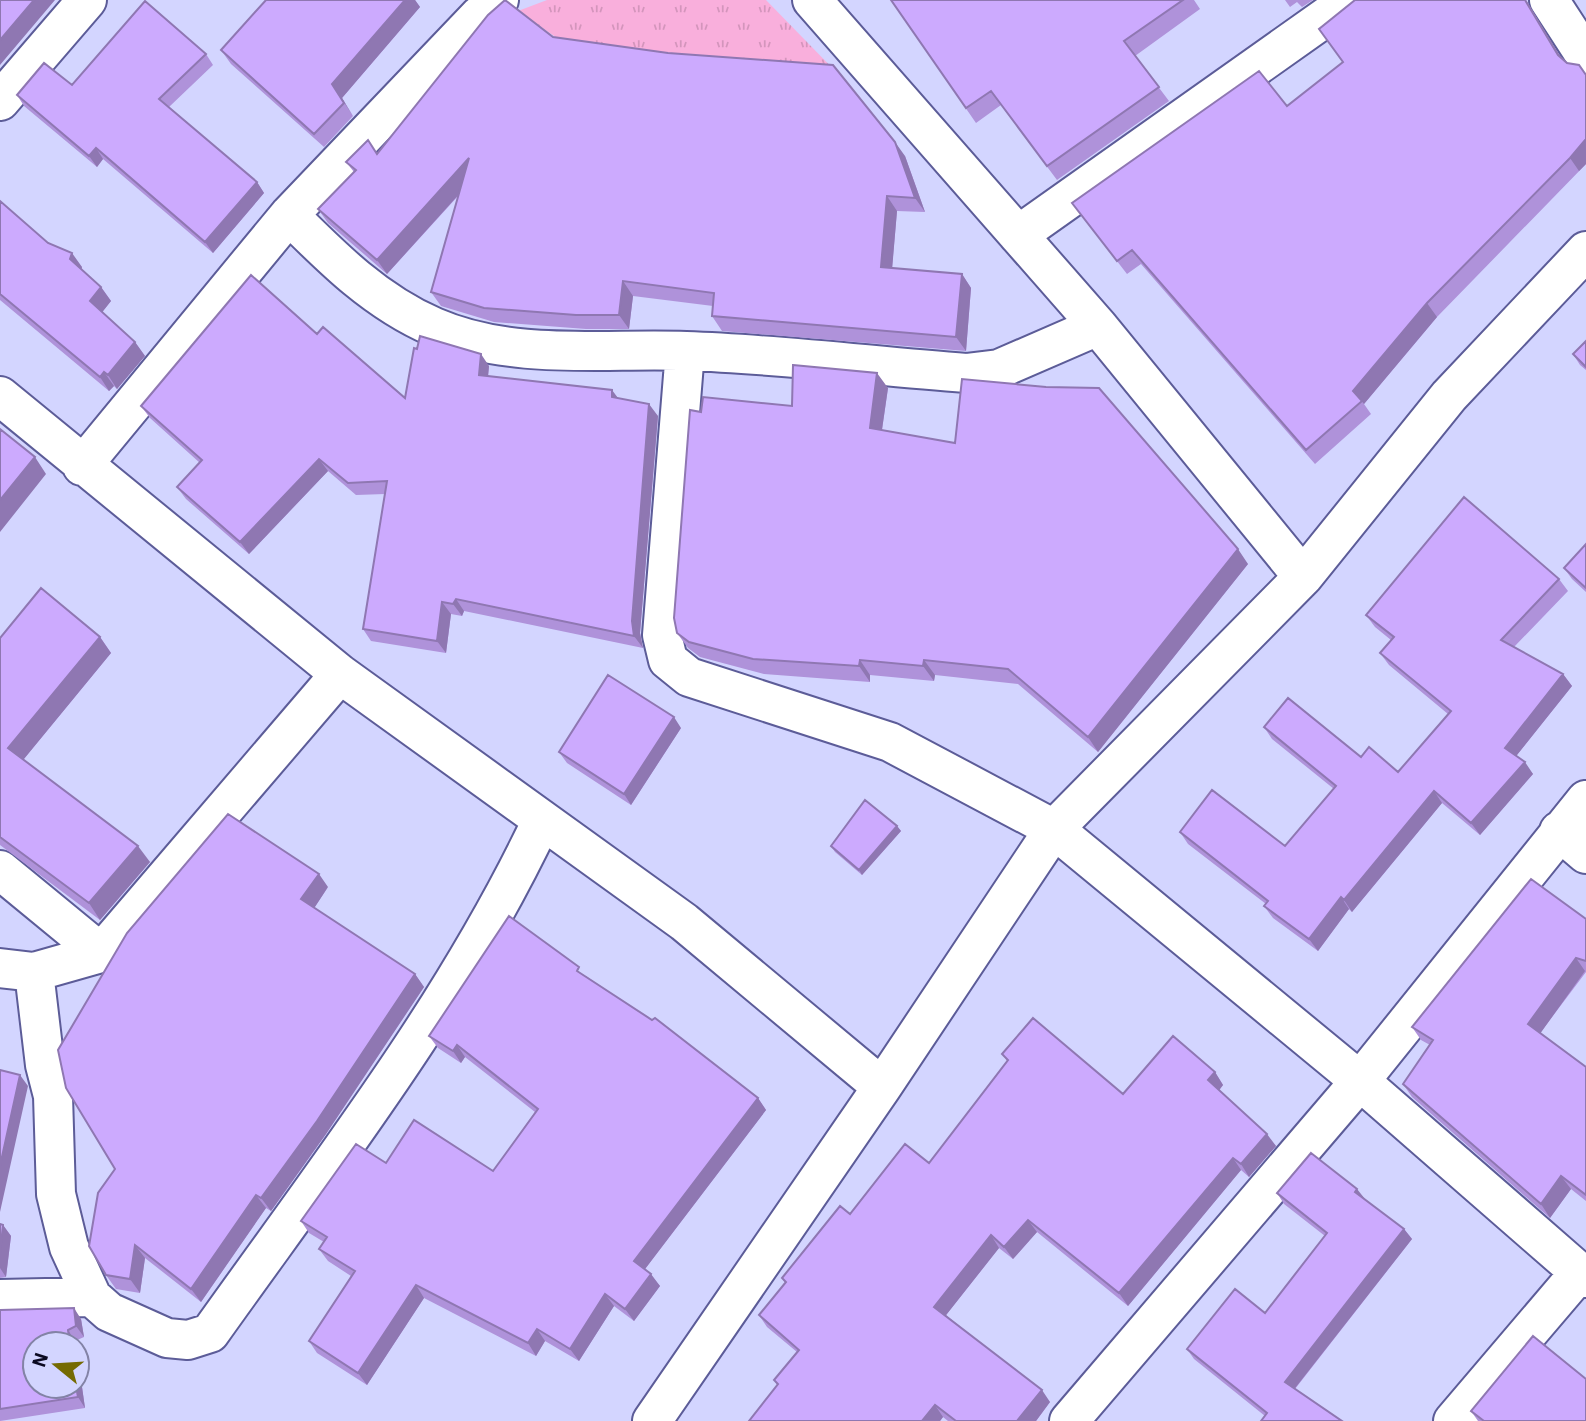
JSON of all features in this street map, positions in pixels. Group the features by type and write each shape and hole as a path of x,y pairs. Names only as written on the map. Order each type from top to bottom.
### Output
{"street":[{"path":"0,100 87,0"},
{"path":"812,0 1098,326 1303,577"},
{"path":"1018,235 1350,0"},
{"path":"1549,0 1586,57"},
{"path":"82,466 289,215 480,5"},
{"path":"289,215 352,278 435,328 506,347 633,352 685,351 965,373 999,369 1098,326"},
{"path":"652,1421 882,1087 1054,829 1303,577 1449,396 1586,251"},
{"path":"685,351 662,635 668,660 689,677 890,742 1054,829 1360,1081 1583,1275 1453,1421"},
{"path":"0,396 82,466 340,674 684,922 882,1087"},
{"path":"340,674 101,953 17,970 53,1096 56,1194 69,1248 92,1297 109,1312 167,1338 188,1340 211,1333 389,1081 469,959 510,890 542,820"},
{"path":"1069,1421 1360,1081 1573,843 1586,800"},
{"path":"0,870 101,953"},
{"path":"0,1299 92,1297"}],"green space":[{"path":"547,0 766,0 843,79 580,54 518,11"}],"building":[{"path":"0,0 34,0 0,40"},
{"path":"266,0 405,0 332,84 344,103 314,134 221,50"},
{"path":"505,0 553,37 668,53 833,65 895,142 915,198 887,196 881,267 962,274 956,337 712,316 714,293 623,281 619,315 576,315 484,308 431,292 469,158 377,260 318,209 356,170 346,162 368,140 377,154 488,15"},
{"path":"891,0 1183,0 1124,41 1159,87 1047,166 991,91 966,108"},
{"path":"1355,0 1525,0 1558,55 1567,63 1579,65 1586,75 1586,139 1427,303 1353,391 1362,401 1306,450 1132,250 1117,261 1072,203 1259,71 1287,106 1343,62 1319,29"},
{"path":"145,1 206,54 159,99 257,182 205,242 96,148 89,156 17,95 44,63 72,85"},
{"path":"0,201 48,243 72,253 70,259 101,287 90,301 135,342 108,375 104,372 100,377 0,294"},
{"path":"251,275 317,334 323,327 405,398 414,348 417,349 420,336 481,354 479,375 612,390 612,397 649,404 632,621 634,636 456,599 453,604 442,602 437,641 363,629 387,481 348,483 319,459 240,542 177,487 202,460 141,406"},
{"path":"1586,341 1586,367 1573,354"},
{"path":"793,365 877,373 870,428 955,443 962,379 1046,387 1099,388 1238,549 1088,737 1008,669 924,660 923,666 860,660 859,666 753,659 689,642 677,633 674,618 690,410 701,412 703,397 792,406"},
{"path":"0,429 35,457 0,500"},
{"path":"1464,497 1559,579 1501,640 1563,674 1505,748 1525,762 1471,823 1434,791 1344,900 1341,897 1309,939 1264,906 1268,901 1180,832 1212,790 1285,846 1336,786 1264,727 1288,698 1361,757 1369,747 1398,772 1451,711 1380,653 1394,637 1366,615"},
{"path":"1586,544 1586,588 1564,568"},
{"path":"41,588 100,637 8,748 138,846 89,903 0,837 0,638"},
{"path":"608,675 674,717 624,794 559,752"},
{"path":"865,800 897,826 859,870 831,846"},
{"path":"228,814 319,874 301,899 415,974 317,1121 261,1198 256,1195 191,1289 135,1245 130,1279 106,1275 89,1246 98,1193 115,1169 66,1088 58,1050 127,933"},
{"path":"1531,879 1586,919 1586,961 1576,958 1528,1024 1586,1067 1586,1195 1561,1176 1541,1204 1403,1084 1433,1040 1412,1027"},
{"path":"509,916 579,967 577,971 652,1020 655,1018 758,1098 634,1261 651,1274 625,1309 605,1294 570,1349 537,1329 528,1343 416,1285 358,1373 309,1341 355,1271 319,1249 327,1237 301,1221 356,1144 386,1163 414,1120 493,1171 538,1109 457,1045 453,1051 429,1036"},
{"path":"1033,1018 1123,1094 1173,1036 1215,1072 1208,1080 1267,1134 1241,1164 1233,1158 1119,1293 1028,1220 1004,1247 991,1235 934,1307 1042,1390 1017,1421 956,1421 935,1405 922,1421 749,1421 778,1384 774,1380 799,1350 759,1315 786,1282 782,1278 840,1206 850,1214 905,1144 929,1163 1008,1060 1002,1054"},
{"path":"0,1070 20,1075 0,1166"},
{"path":"1311,1153 1357,1189 1355,1192 1404,1229 1285,1382 1342,1421 1261,1421 1267,1413 1187,1349 1235,1289 1265,1313 1327,1233 1277,1193"},
{"path":"0,1224 3,1225 0,1253"},
{"path":"74,1308 76,1326 68,1330 21,1330 21,1400 58,1400 0,1409 0,1310"},
{"path":"1533,1336 1586,1379 1586,1421 1484,1421 1471,1411"}]}
